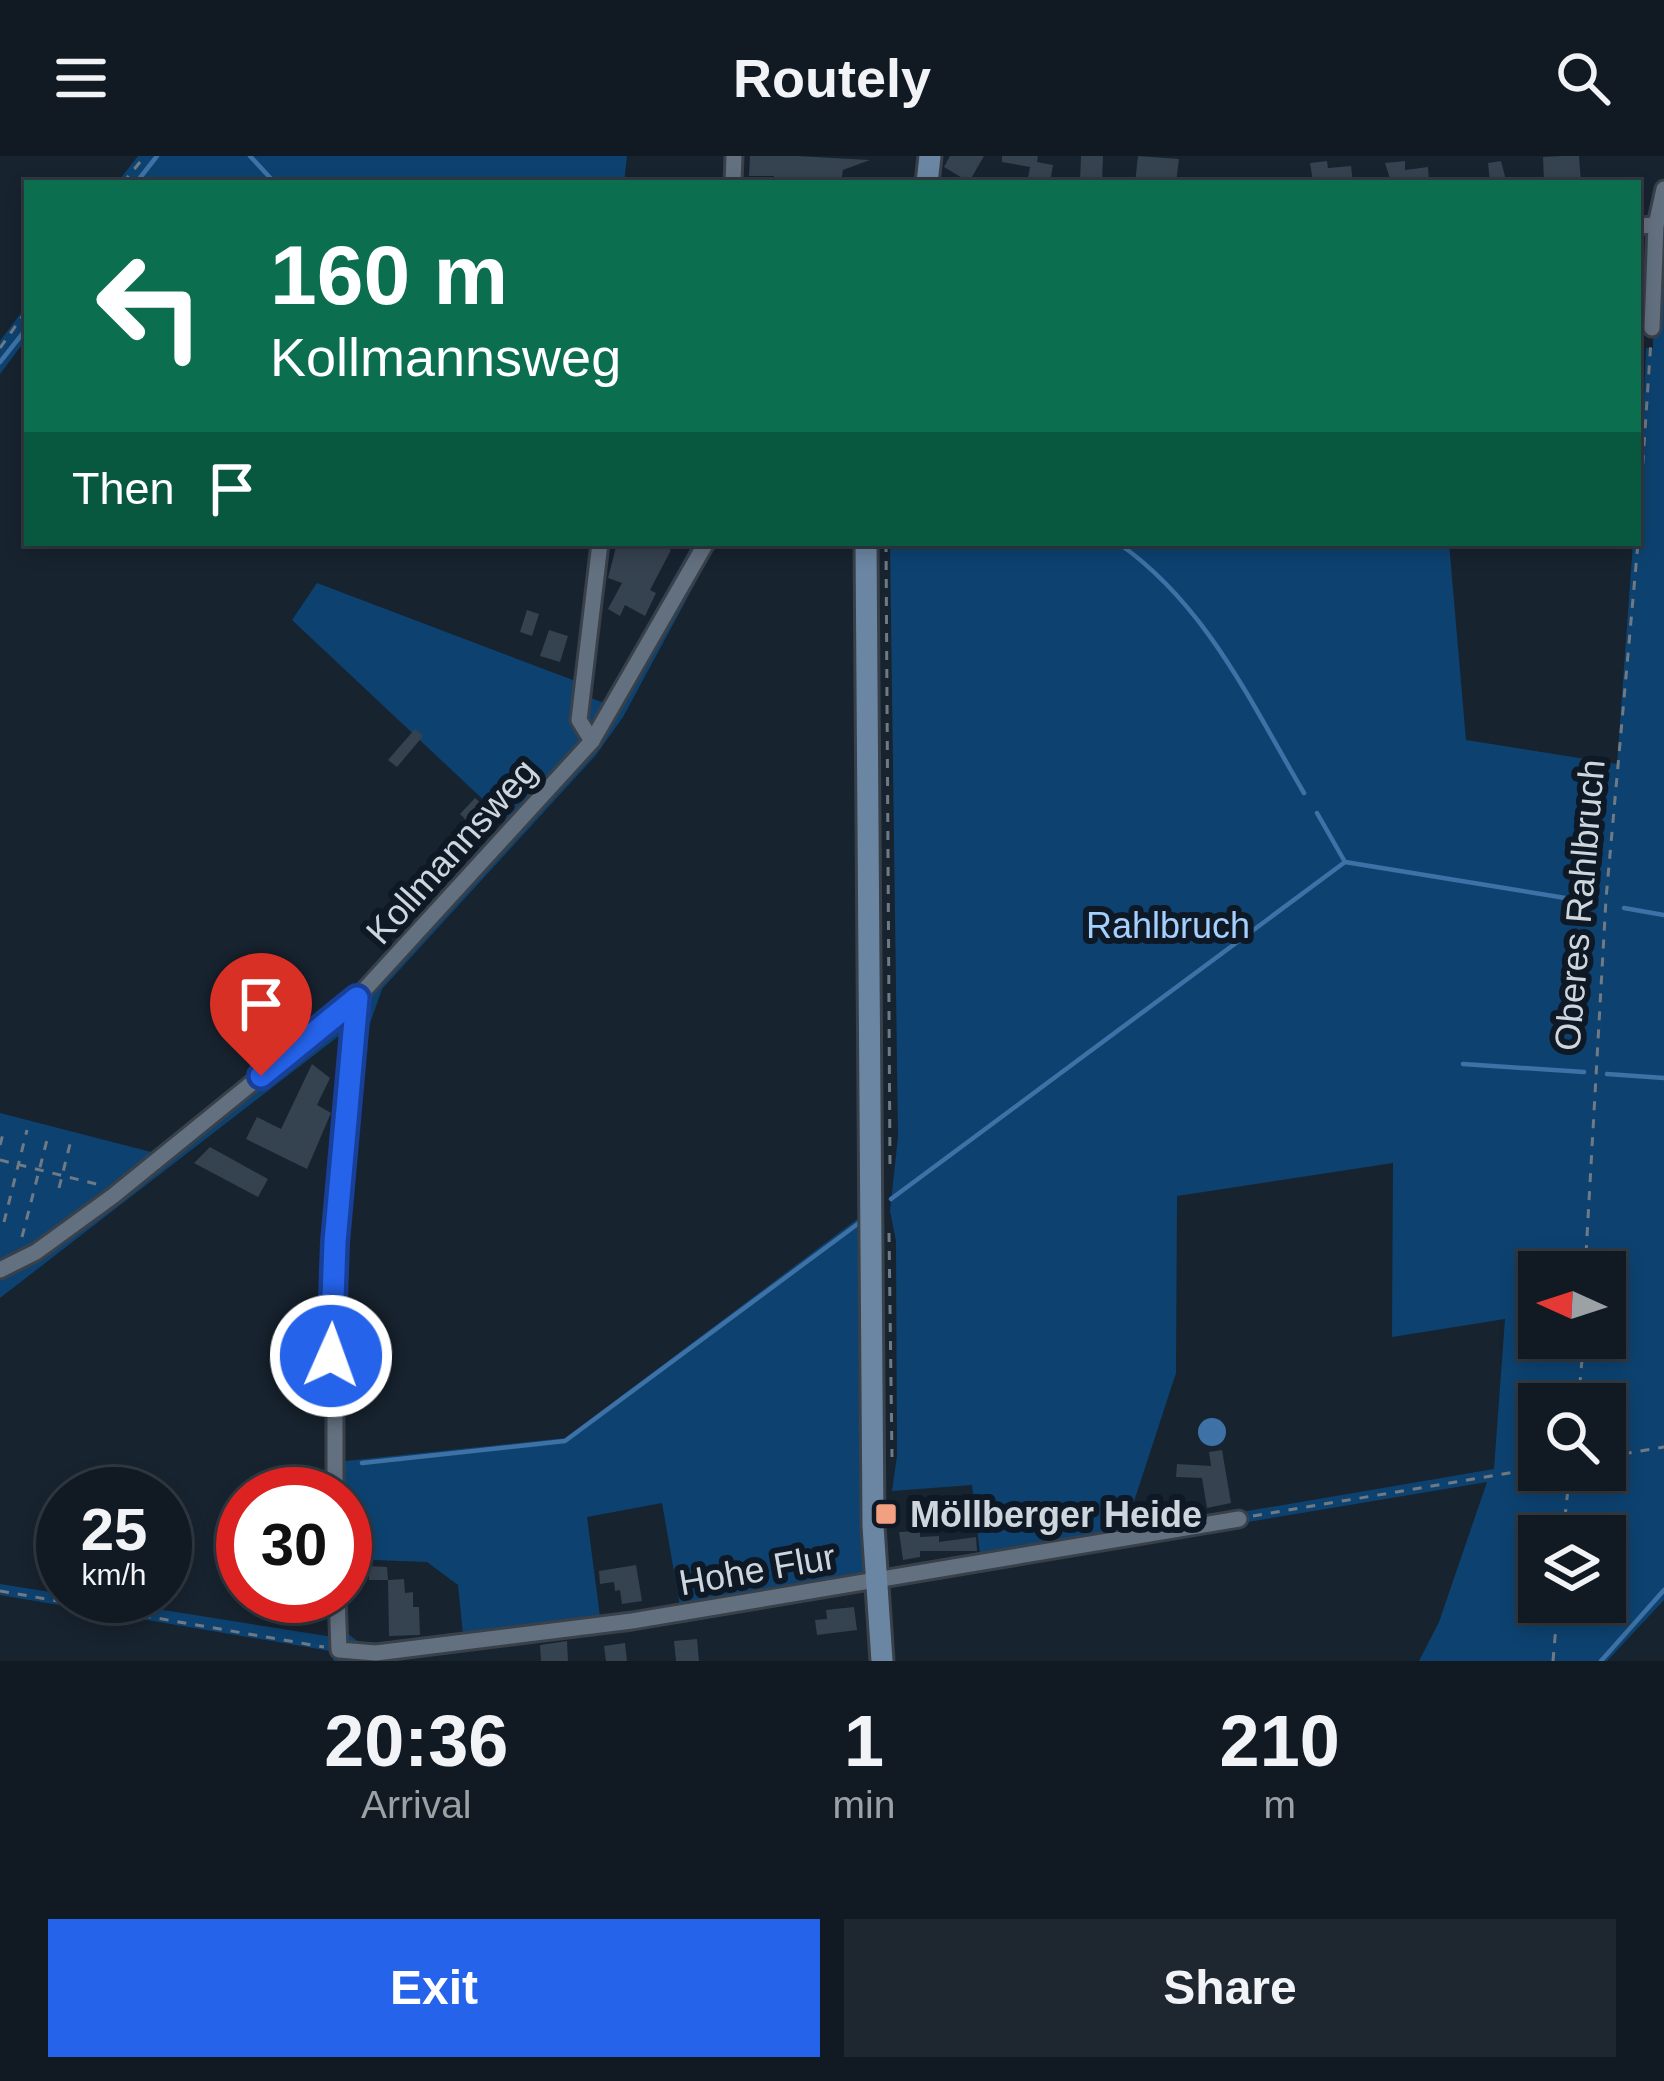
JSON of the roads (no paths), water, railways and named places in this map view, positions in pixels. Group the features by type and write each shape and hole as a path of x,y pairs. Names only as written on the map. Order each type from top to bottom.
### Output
{"street":[{"path":"1652,328 1656,225 1664,189"},
{"path":"1641,226 1656,225"},
{"path":"592,741 579,720 600,546"},
{"name":"Kollmannsweg","path":"0,1270 36,1252 112,1196 357,998 592,741 704,546"},
{"path":"866,546 875,1579 882,1661"},
{"path":"335,1467 335,1242 357,998"},
{"name":"Hohe Flur","path":"338,1623 339,1650 376,1653 632,1621 1239,1519"}],"waterway":[{"path":"138,180 157,156"},
{"path":"250,156 272,180"},
{"path":"0,362 24,332"},
{"path":"1122,546 1177,595 1202,625 1304,793"},
{"path":"1317,813 1345,862"},
{"path":"891,1199 1345,862 1596,903"},
{"path":"1624,908 1664,915"},
{"path":"1463,1064 1584,1072"},
{"path":"1607,1074 1664,1078"},
{"path":"362,1463 565,1441 863,1220"},
{"path":"1601,1661 1664,1590"}],"place":[{"name":"Möllberger Heide","path":"886,1514"}],"park label":[{"name":"Rahlbruch","path":"1168,925"}]}
